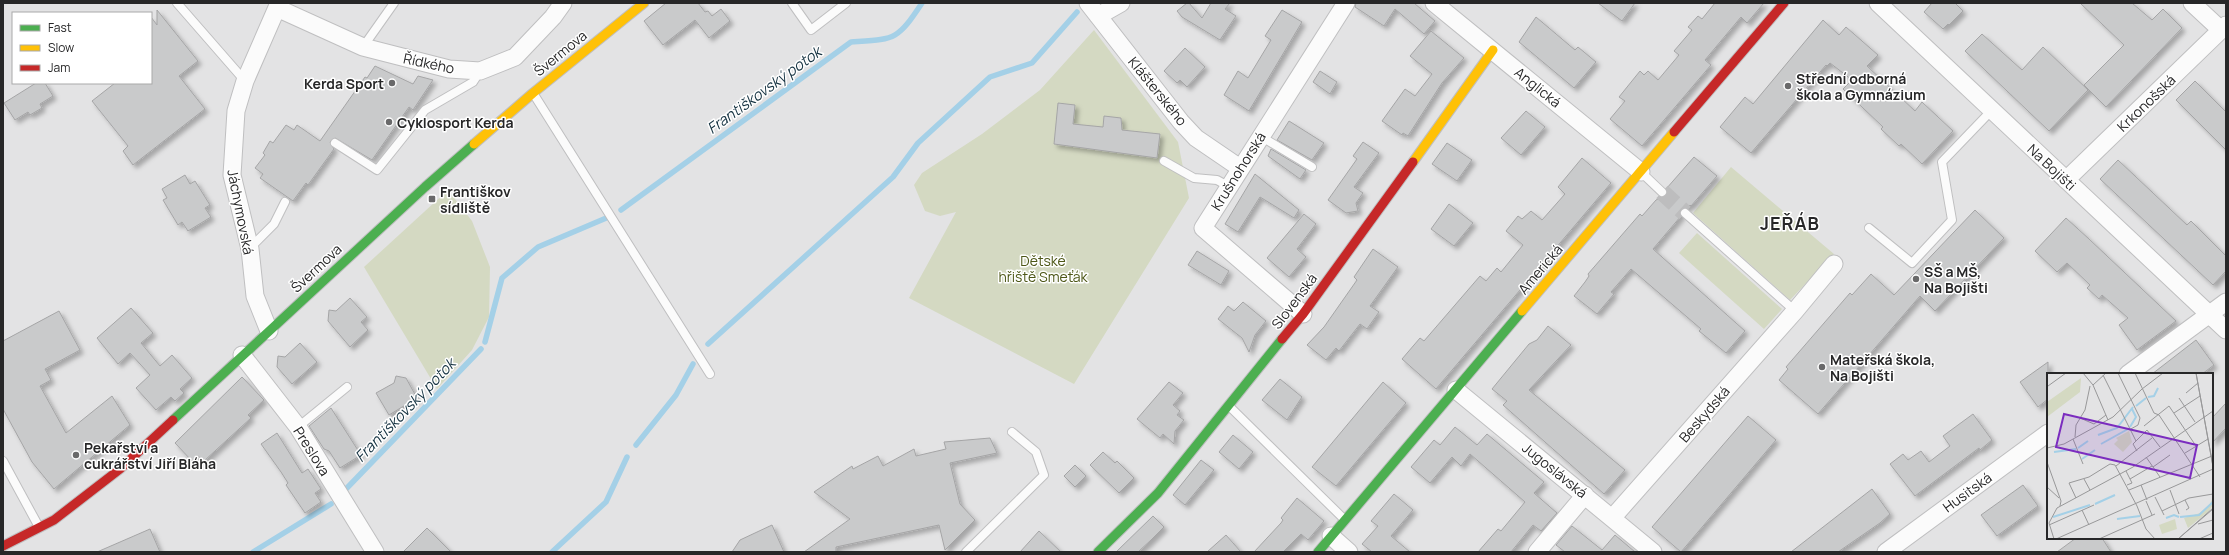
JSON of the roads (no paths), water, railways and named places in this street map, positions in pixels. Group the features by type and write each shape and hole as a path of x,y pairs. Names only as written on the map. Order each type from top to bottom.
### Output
{"street":[{"name":"Řídkého","path":"278,5 363,47 449,69 480,71 515,57 553,17 563,3"},
{"name":"Švermova","path":"3,546 54,520 120,469 424,187 533,93 644,3"},
{"path":"1093,9 1121,3"},
{"name":"Krušnohorská","path":"1303,314 1202,228 1346,3"},
{"name":"Anglická","path":"1434,3 1641,172"},
{"name":"Americká","path":"1318,552 1784,3"},
{"name":"Na Bojišti","path":"1878,3 2226,330"},
{"path":"2192,3 2224,28"},
{"name":"Jáchymovská","path":"269,330 255,296 250,249 232,175 236,111 245,81 278,5"},
{"name":"Klášterského","path":"1093,9 1181,122 1196,138 1240,168"},
{"name":"Krkonošská","path":"2066,180 2224,28"},
{"name":"Slovenská","path":"1098,552 1158,493 1303,314 1493,50"},
{"name":"Beskydská","path":"1613,517 1795,311 1834,264"},
{"path":"2129,373 2226,302"},
{"name":"Preslova","path":"242,355 298,427 375,552"},
{"name":"Jugoslávská","path":"1456,390 1613,517 1653,552"},
{"name":"Husitská","path":"1886,552 2047,434"},
{"path":"1536,552 1585,495"},
{"path":"1331,536 1349,552"}],"lane":[{"path":"177,3 245,81"},
{"path":"363,47 394,3"},
{"path":"792,3 811,30 846,3"},
{"path":"335,144 377,170 425,110 473,82 480,71"},
{"path":"533,93 710,374"},
{"path":"1869,228 1912,263 1952,220 1942,162 1992,110"},
{"path":"1260,136 1312,167"},
{"path":"1164,161 1194,178 1217,180 1228,186"},
{"path":"1641,172 1662,192"},
{"path":"250,249 274,224 284,202"},
{"path":"1685,213 1795,311"},
{"path":"298,427 347,387"},
{"path":"1229,406 1346,520"},
{"path":"966,552 1044,475 1036,452 1012,432"},
{"path":"3,461 40,528"}],"waterway":[{"name":"Františkovský potok","path":"621,210 851,42 877,40 894,36 907,25 922,3"},
{"path":"708,344 893,177 918,143 990,77 1032,63 1077,12"},
{"name":"Františkovský potok","path":"485,342 502,278 538,247 611,216"},
{"name":"Františkovský potok","path":"346,489 481,349"},
{"path":"636,445 676,395 693,364"},
{"path":"552,552 606,502 627,457"},
{"name":"Františkovský potok","path":"253,552 331,504"}],"tunnel":[{"path":"1662,192 1685,213"}],"place":[{"name":"Kerda Sport","path":"392,83"},
{"name":"Střední odborná škola a Gymnázium","path":"1788,86"},
{"name":"Cyklosport Kerda","path":"389,122"},
{"name":"Františkov sídliště","path":"432,199"},
{"name":"SŠ a MŠ, Na Bojišti","path":"1916,279"},
{"name":"Mateřská škola, Na Bojišti","path":"1822,367"},
{"name":"Pekařství a cukrářství Jiří Bláha","path":"76,455"}],"district":[{"name":"JEŘÁB","path":"1790,223"}],"park label":[{"name":"Dětské hřiště Smeťák","path":"1043,268"}]}
